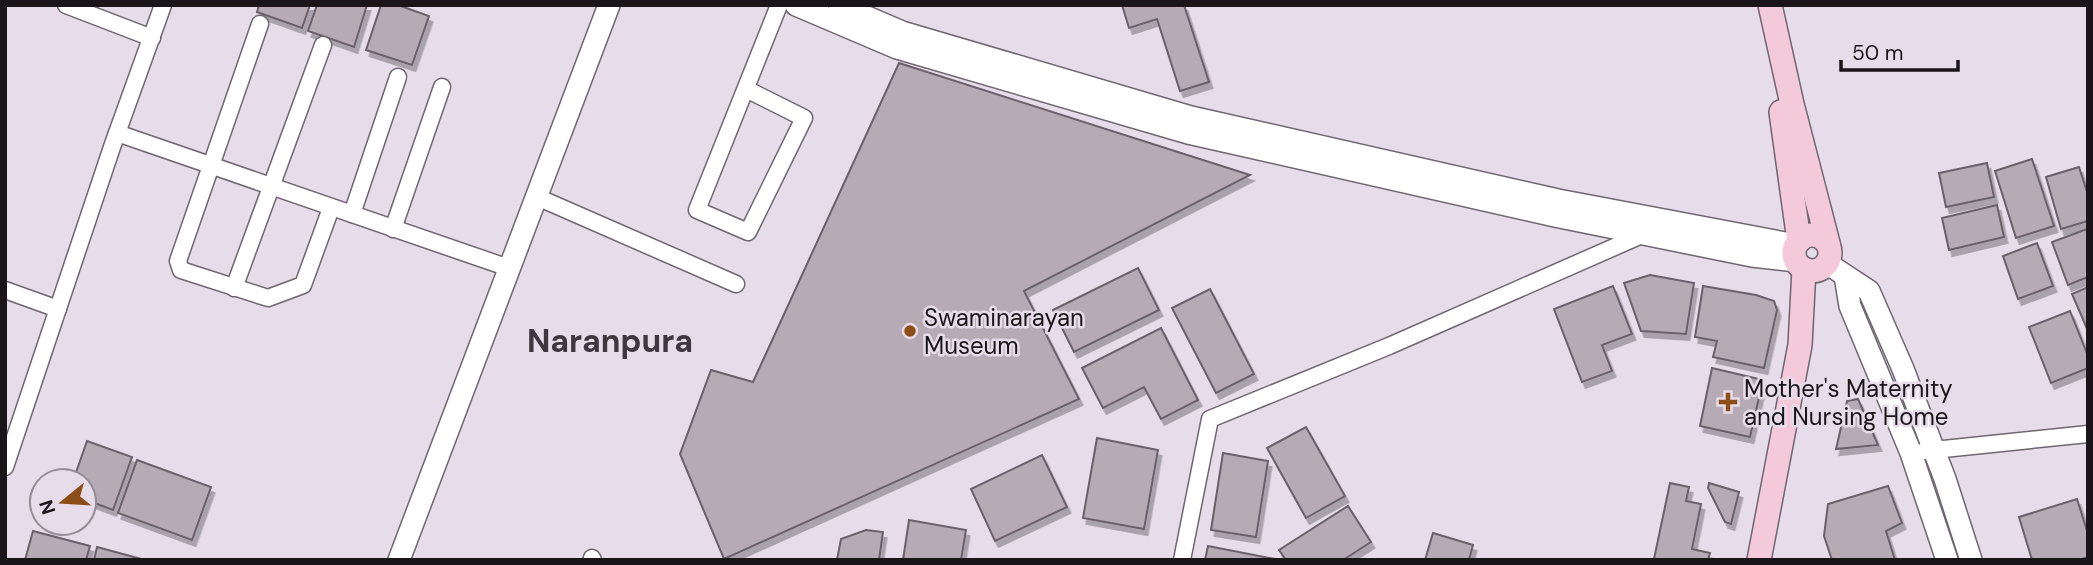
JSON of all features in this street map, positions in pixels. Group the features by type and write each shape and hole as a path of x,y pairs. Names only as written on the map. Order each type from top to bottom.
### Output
{"main road":[{"path":"1758,5 1814,259 1759,560"},
{"path":"1770,5 1792,104 1814,259 1815,346 1775,560"}],"street":[{"path":"66,5 152,38"},
{"path":"5,467 163,5"},
{"path":"398,560 609,5"},
{"path":"746,89 804,118 748,232 697,210 779,5"},
{"path":"796,5 897,48 1188,133 1555,216 1752,256 1814,259 1850,306 1911,453 1947,560"},
{"path":"839,5 902,32 1191,117 1814,259 1869,291 1934,450 1971,560"},
{"path":"260,24 178,261 181,270 268,298 303,285 331,208"},
{"path":"234,288 323,45"},
{"path":"352,214 398,78"},
{"path":"393,229 442,87"},
{"path":"117,134 509,268"},
{"path":"537,197 736,284"},
{"path":"1182,560 1210,419 1389,346 1644,234"},
{"path":"5,290 58,309"},
{"path":"1911,453 2088,434"}],"building":[{"path":"259,5 310,5 302,28 257,12"},
{"path":"317,5 367,5 354,47 308,31"},
{"path":"381,5 398,5 429,16 412,65 366,50"},
{"path":"1122,5 1184,5 1209,82 1180,91 1157,19 1129,28"},
{"name":"Swaminarayan Museum","path":"899,63 1250,175 1024,291 1079,399 724,559 680,454 711,370 753,382"},
{"path":"2032,159 2054,226 2016,238 1995,171"},
{"path":"1987,163 1994,197 1946,207 1939,173"},
{"path":"2079,167 2088,195 2088,221 2061,229 2046,177"},
{"path":"1997,205 2004,237 1949,250 1942,218"},
{"path":"2087,229 2088,277 2068,285 2052,242"},
{"path":"2037,243 2053,286 2018,299 2003,256"},
{"path":"1138,268 1159,310 1074,352 1053,310"},
{"path":"1650,275 1694,283 1686,334 1641,331 1624,283"},
{"path":"1613,286 1632,334 1602,345 1612,371 1582,382 1554,309"},
{"path":"1703,286 1756,295 1774,301 1777,310 1764,368 1713,357 1717,341 1695,337"},
{"path":"2088,287 2088,331 2072,294"},
{"path":"1210,289 1254,374 1216,393 1172,308"},
{"path":"2070,311 2088,356 2088,368 2051,383 2029,327"},
{"path":"1161,328 1198,400 1161,419 1144,387 1103,408 1082,368"},
{"path":"1712,368 1763,380 1750,437 1700,426"},
{"path":"1858,399 1878,445 1836,449 1847,401"},
{"path":"1306,427 1345,496 1306,518 1267,448"},
{"path":"1097,438 1158,450 1144,529 1083,518"},
{"path":"87,441 132,457 113,510 98,504 98,467 78,467"},
{"path":"1223,453 1268,461 1256,537 1211,530"},
{"path":"1042,455 1067,507 995,541 971,489"},
{"path":"137,460 211,487 192,540 118,513"},
{"path":"1670,483 1689,487 1686,501 1701,504 1692,549 1710,553 1708,560 1654,559"},
{"path":"1709,483 1739,492 1731,524 1725,522 1708,488"},
{"path":"1888,486 1902,523 1886,531 1895,560 1832,560 1824,536 1828,504"},
{"path":"2077,499 2088,534 2088,557 2079,560 2032,560 2019,517"},
{"path":"1348,506 1371,542 1343,560 1286,560 1279,550"},
{"path":"909,520 966,530 961,560 903,560"},
{"path":"866,530 883,532 879,560 837,560 841,539"},
{"path":"1433,533 1473,545 1469,560 1425,560"},
{"path":"31,537 56,537 90,546 86,560 25,560"},
{"path":"1208,546 1280,560 1205,560"},
{"path":"97,547 145,560 94,560"}],"place":[{"name":"Swaminarayan Museum","path":"910,331"},
{"name":"Mother's Maternity and Nursing Home","path":"1728,402"}],"district":[{"name":"Naranpura","path":"610,341"}]}
